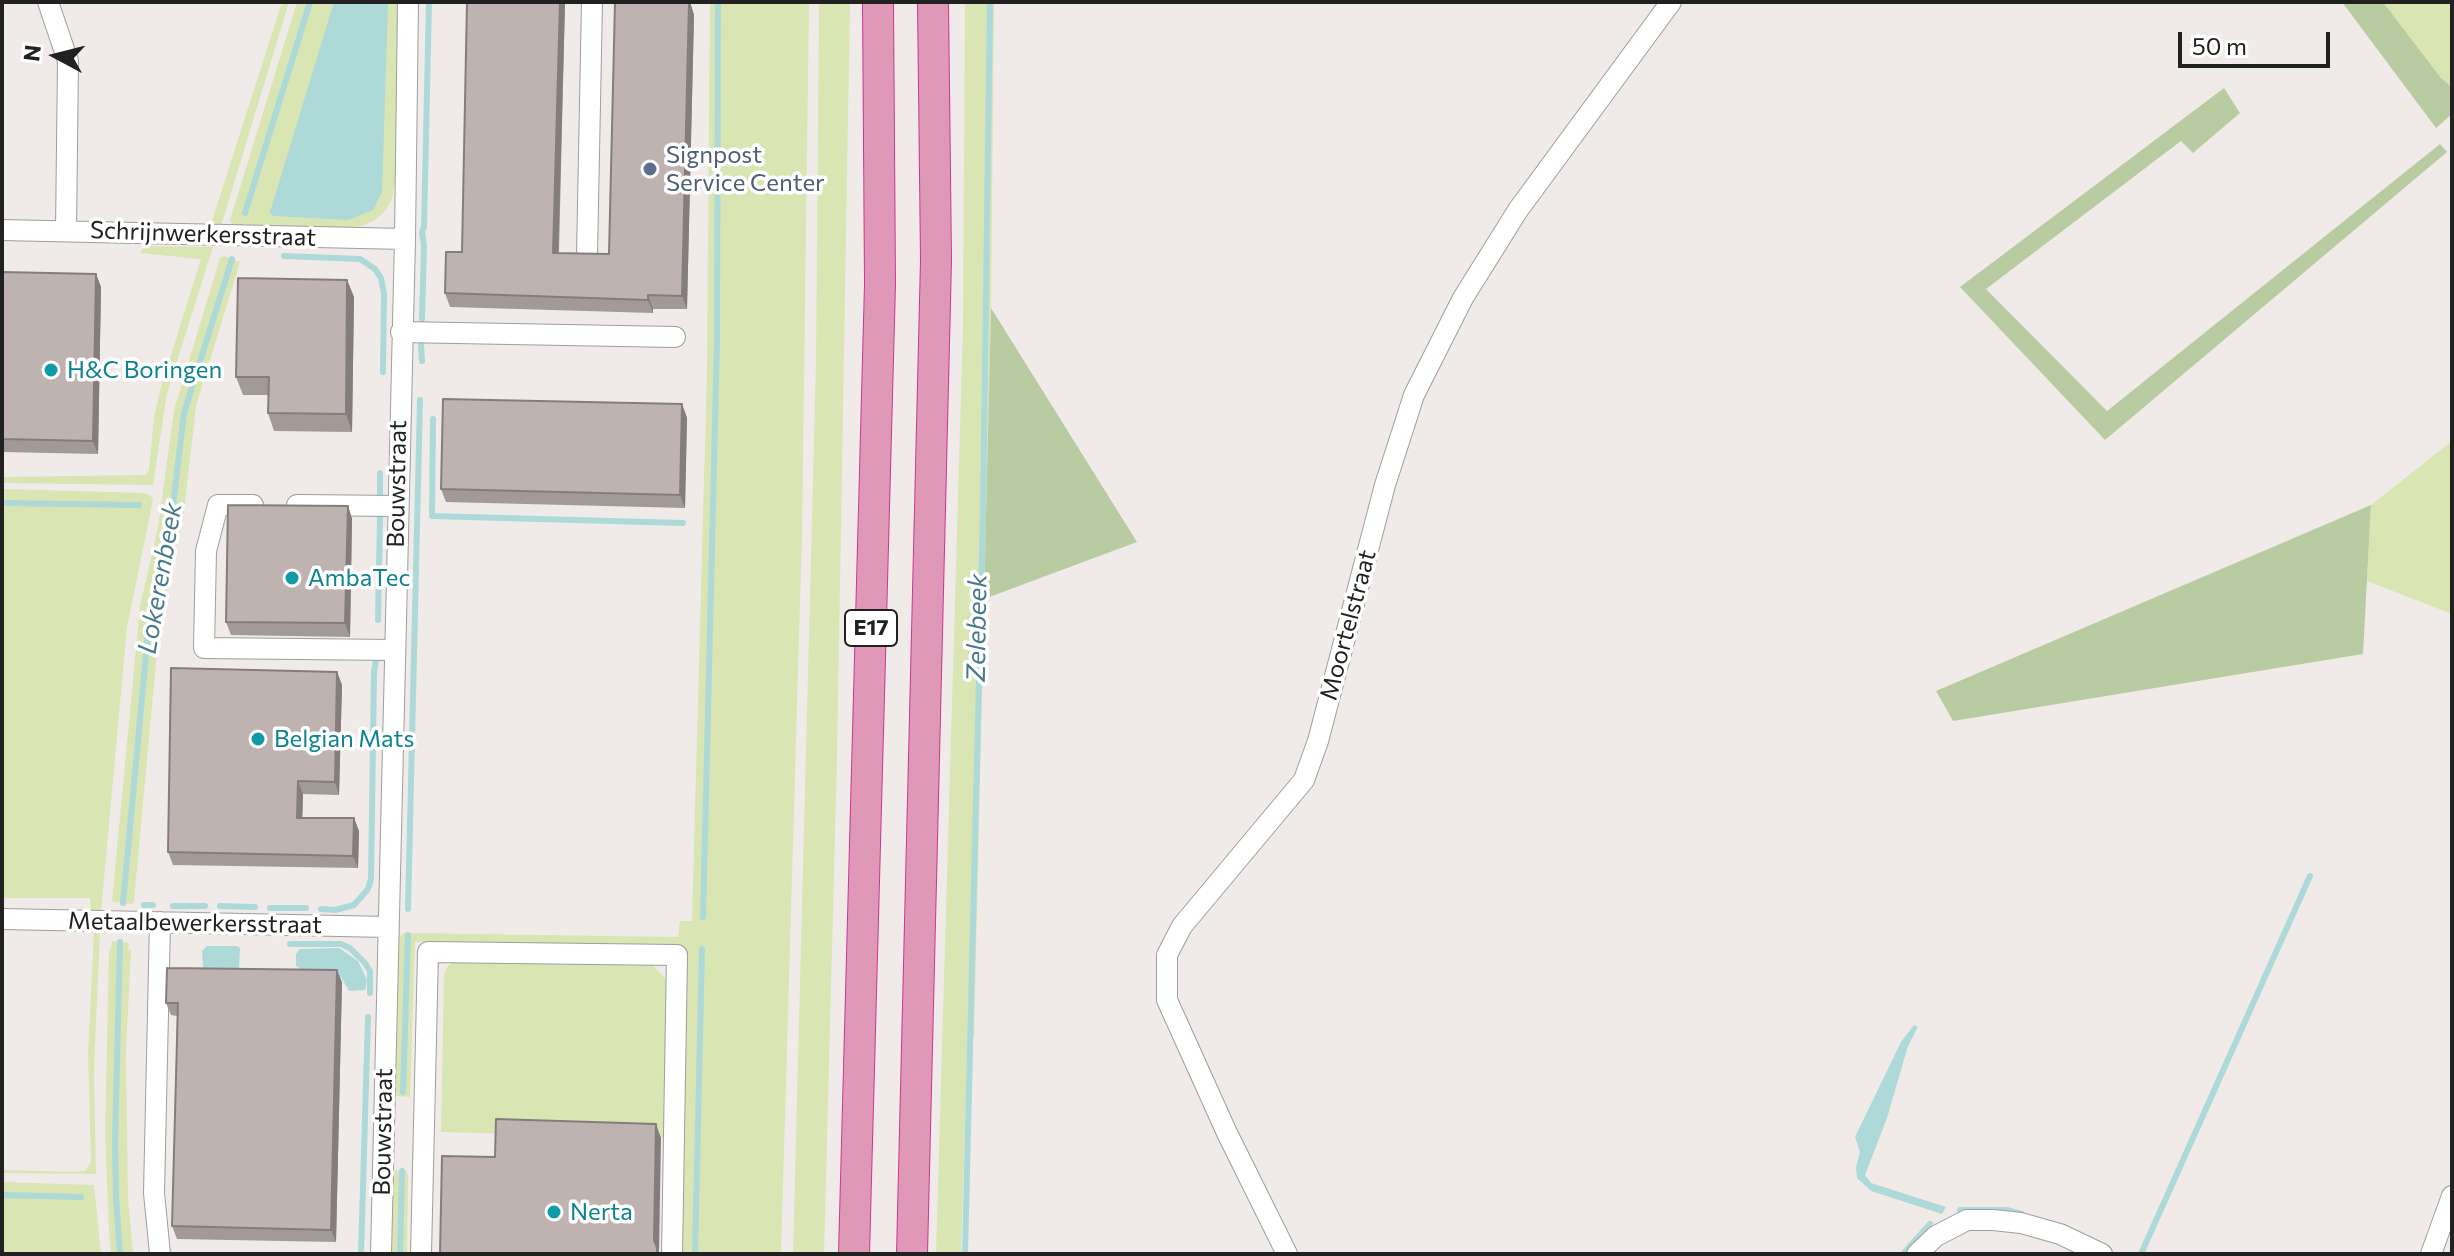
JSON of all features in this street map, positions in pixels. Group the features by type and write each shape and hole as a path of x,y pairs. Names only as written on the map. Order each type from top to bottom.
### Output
{"highway":[{"name":"E17","path":"854,1254 880,284 878,2"},
{"name":"E17","path":"912,1254 936,260 933,2"}],"street":[{"path":"48,2 68,61 66,231"},
{"name":"Bouwstraat","path":"381,1254 408,2"},
{"path":"587,255 592,2"},
{"name":"Moortelstraat","path":"1287,1254 1227,1133 1167,1000 1167,955 1182,926 1304,780 1318,741 1385,485 1414,395 1449,323 1518,210 1671,2"},
{"name":"Schrijnwerkersstraat","path":"2,230 405,239"},
{"path":"401,332 675,337"},
{"path":"394,650 204,648 204,634 206,551 218,505 397,506"},
{"name":"Metaalbewerkersstraat","path":"2,919 388,927"},
{"path":"160,922 154,1193 160,1254"},
{"path":"421,1254 428,952 677,955 672,1254"},
{"path":"2431,1254 2452,1196"},
{"path":"1917,1254 1936,1236 1967,1220 1993,1220 2021,1223 2060,1234 2102,1254"}],"green space":[{"path":"282,2 289,2 221,226 212,221"},
{"path":"297,2 398,2 395,181 392,199 385,211 374,221 361,226 234,226 230,220"},
{"path":"710,2 809,2 802,534 781,1254 679,1254 685,948 415,942 410,1097 396,1096 398,942 404,933 678,937 680,921 692,921 707,368"},
{"path":"819,2 850,2 837,758 824,1254 793,1254 816,363"},
{"path":"965,2 994,2 991,308 974,1037 968,1037 961,1254 936,1254 963,326"},
{"path":"2342,2 2383,2 2441,78 2452,87 2452,114 2436,128"},
{"path":"2383,2 2452,2 2452,87 2441,78"},
{"path":"2224,88 2240,113 2193,153 2181,141 1986,289 2107,411 2440,144 2447,152 2105,440 1960,287"},
{"path":"145,246 213,247 167,393 153,485 2,483 2,477 145,475 149,470 154,417 161,387 201,259 140,253"},
{"path":"224,256 240,262 196,406 184,512 160,619 134,901 132,904 115,902 112,901 140,606 158,528 174,410 220,258"},
{"path":"991,308 1137,542 984,599"},
{"path":"2452,441 2452,614 2367,581 2371,505"},
{"path":"2,489 144,493 153,500 127,627 101,911 91,910 90,898 2,898"},
{"path":"2371,505 2363,654 1953,721 1936,691"},
{"path":"94,932 100,933 94,1068 96,1174 2,1173 2,1170 76,1172 86,1170 91,1161 88,1053"},
{"path":"112,941 129,943 128,950 131,950 126,1051 128,1198 133,1254 111,1254 109,1230 105,1133 109,950"},
{"path":"455,961 651,964 670,983 665,1138 441,1132 444,975 447,967"},
{"path":"393,1170 407,1171 407,1254 392,1254"},
{"path":"2,1182 94,1185 101,1254 2,1254"}],"water":[{"path":"334,2 388,2 382,192 373,210 348,220 273,216 270,212"},
{"path":"207,946 240,948 239,969 206,972 202,951"},
{"path":"339,948 358,961 367,980 365,990 349,991 341,977 308,974 296,966 296,954 300,949"},
{"path":"1914,1025 1918,1027 1908,1046 1887,1118 1865,1175 1871,1183 1946,1207 1942,1214 1871,1191 1857,1178 1860,1152 1855,1137 1901,1042"}],"building":[{"path":"467,2 560,2 553,253 609,254 615,2 689,2 682,296 648,295 648,300 445,293 446,252 462,252"},
{"name":"H&C Boringen","path":"2,272 96,274 93,441 2,439"},
{"path":"238,278 347,280 346,414 268,413 269,377 236,377"},
{"path":"443,399 682,404 680,495 441,489"},
{"name":"AmbaTec","path":"228,505 348,506 345,623 226,622"},
{"name":"Belgian Mats","path":"171,668 337,672 335,782 298,781 297,818 354,818 353,856 168,852"},
{"path":"167,968 337,970 331,1230 172,1226 178,1003 166,1003"},
{"name":"Nerta","path":"496,1119 656,1124 654,1240 657,1254 440,1254 442,1156 495,1157"}],"waterway":[{"name":"Lokerenbeek","path":"245,213 310,2"},
{"path":"422,319 429,2"},
{"path":"703,917 717,341 718,2"},
{"name":"Zelebeek","path":"965,1254 983,514 990,2"},
{"path":"284,256 360,259 375,269 381,278 384,294 383,372"},
{"name":"Lokerenbeek","path":"123,903 150,611 173,506 184,413 232,259"},
{"path":"421,345 422,361"},
{"path":"408,909 420,400"},
{"path":"433,419 432,516 683,523"},
{"path":"380,473 380,496"},
{"path":"2,503 139,505"},
{"path":"378,620 380,518"},
{"path":"321,909 335,910 354,905 368,889 371,879 376,661"},
{"path":"2141,1254 2310,876"},
{"path":"144,905 153,905"},
{"path":"173,906 205,906"},
{"path":"220,906 255,907"},
{"path":"270,908 306,908"},
{"path":"403,1092 408,935"},
{"name":"Lokerenbeek","path":"120,942 115,1142 120,1254"},
{"path":"290,944 341,944 350,948 370,971 370,993"},
{"path":"695,1254 702,949"},
{"path":"361,1254 368,1017"},
{"path":"400,1254 402,1171"},
{"path":"2,1195 81,1197"},
{"path":"1960,1210 2007,1210 2022,1214"},
{"path":"1903,1254 1930,1224"}],"place":[{"name":"Signpost Service Center","path":"650,169"},
{"name":"H&C Boringen","path":"51,370"},
{"name":"AmbaTec","path":"292,578"},
{"name":"Belgian Mats","path":"258,739"},
{"name":"Nerta","path":"554,1212"}]}
